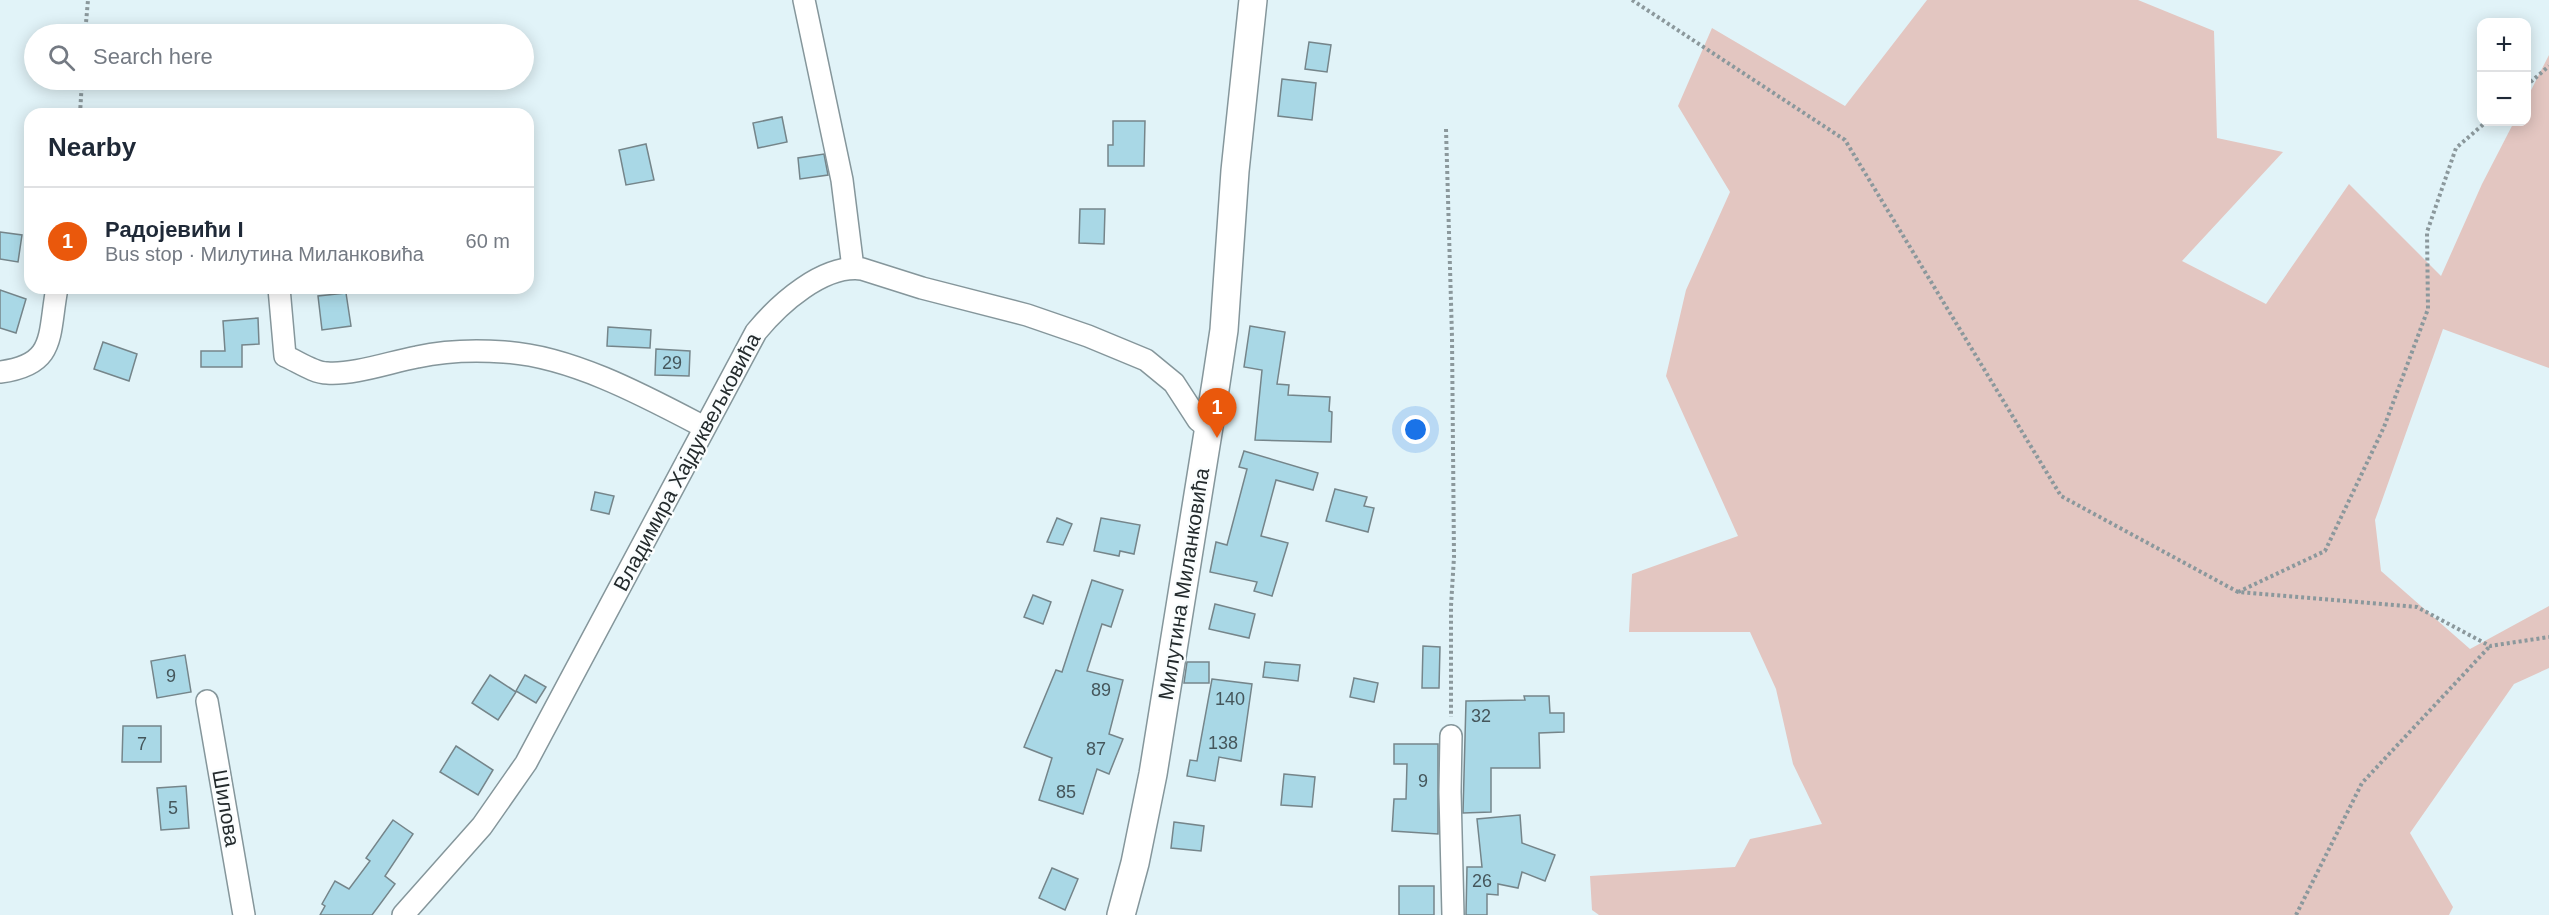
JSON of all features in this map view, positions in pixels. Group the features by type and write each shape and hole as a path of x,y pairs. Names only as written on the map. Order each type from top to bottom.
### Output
{"main road":[{"name":"Милутина Миланковића","path":"1121,915 1153,774 1224,330 1252,0"}],"street":[{"path":"804,0 840,168 853,268 1027,315 1088,336 1146,360 1174,383 1198,420 1209,429"},
{"name":"Владимира Хајдуквељковића","path":"403,915 482,826 526,763 756,332 794,294 809,285 853,268"},
{"path":"0,372 27,367 40,358 46,348 56,294"},
{"path":"280,294 285,356 326,374 376,367 419,356 458,353 514,353 536,356 603,379 656,401 704,427"},
{"name":"Шилова","path":"207,701 244,915"},
{"path":"1451,736 1453,915"}],"path":[{"path":"86,24 87,0"},
{"path":"1632,0 1845,140 2061,496 2238,592 2417,607 2490,646 2549,637"},
{"path":"2531,82 2549,66"},
{"path":"80,108 81,90"},
{"path":"2238,592 2325,551 2384,428 2428,309 2427,232 2457,148 2482,126"},
{"path":"1446,129 1452,349 1454,557 1451,606 1451,736"},
{"path":"2296,915 2362,783 2490,646"}],"shaded area":[{"path":"1927,0 2138,0 2214,31 2217,138 2283,152 2182,261 2266,304 2349,184 2441,276 2482,184 2512,126 2531,126 2531,90 2549,55 2549,368 2443,329 2375,520 2381,571 2470,649 2549,606 2549,668 2514,684 2410,833 2453,907 2449,915 1599,915 1592,910 1590,876 1735,867 1750,839 1822,824 1793,764 1776,689 1750,632 1629,632 1632,574 1738,536 1666,376 1686,290 1730,192 1678,106 1712,28 1845,106"}],"building":[{"path":"1309,42 1331,45 1327,72 1305,69"},
{"path":"1282,79 1316,83 1312,120 1278,116"},
{"path":"782,117 787,142 758,148 753,123"},
{"path":"1113,121 1145,121 1144,166 1108,166 1108,145 1113,145"},
{"path":"646,144 654,180 626,185 619,150"},
{"path":"824,154 828,175 800,179 798,158"},
{"path":"1080,209 1105,209 1104,244 1079,243"},
{"path":"0,232 22,235 18,262 0,259"},
{"path":"0,290 26,299 16,333 0,328"},
{"path":"346,294 351,326 322,330 318,296"},
{"path":"258,318 259,344 242,345 242,367 201,367 201,351 225,351 223,321"},
{"path":"1250,326 1285,332 1277,384 1289,385 1288,395 1330,397 1331,442 1255,440 1262,370 1244,367"},
{"path":"608,327 651,330 650,348 607,346"},
{"path":"103,342 137,354 129,381 94,369"},
{"path":"656,349 690,351 689,376 655,375"},
{"path":"1244,451 1318,473 1313,490 1276,480 1261,536 1288,543 1272,596 1254,591 1257,582 1210,572 1216,542 1227,545 1247,469 1239,467"},
{"path":"1335,489 1367,497 1364,506 1374,508 1368,532 1326,521"},
{"path":"595,492 614,496 609,514 591,510"},
{"path":"1057,518 1072,524 1063,545 1047,542"},
{"path":"1101,518 1140,525 1134,554 1120,551 1119,556 1094,551"},
{"path":"1092,580 1123,590 1111,627 1102,624 1087,671 1123,680 1109,734 1123,739 1109,774 1097,769 1083,814 1039,800 1052,758 1024,747 1056,670 1062,672"},
{"path":"1033,595 1051,602 1043,624 1024,617"},
{"path":"1215,604 1255,614 1249,638 1209,629"},
{"path":"1423,646 1440,647 1439,688 1422,688"},
{"path":"185,655 191,692 157,698 151,661"},
{"path":"1187,662 1209,662 1209,683 1184,683"},
{"path":"1265,662 1300,665 1298,681 1263,677"},
{"path":"490,675 516,692 498,720 472,703"},
{"path":"525,675 546,687 536,703 516,691"},
{"path":"1354,678 1378,683 1374,702 1350,697"},
{"path":"1212,679 1252,684 1241,761 1219,757 1215,781 1187,776 1190,760 1197,761"},
{"path":"1524,696 1549,696 1550,713 1564,713 1564,732 1539,733 1540,768 1491,768 1491,812 1463,813 1466,701 1525,700"},
{"path":"123,726 161,726 161,762 122,762"},
{"path":"1394,744 1438,744 1438,834 1392,831 1394,799 1406,799 1407,764 1394,764"},
{"path":"456,746 493,770 478,795 440,772"},
{"path":"1284,774 1315,777 1312,807 1281,805"},
{"path":"186,786 189,828 161,830 157,788"},
{"path":"1520,815 1522,843 1555,855 1545,881 1522,872 1518,888 1498,884 1498,895 1487,894 1487,915 1466,915 1467,867 1482,867 1477,819"},
{"path":"393,820 413,834 385,876 395,884 372,915 320,915 325,906 322,904 335,881 349,889 370,861 366,858"},
{"path":"1174,822 1204,826 1201,851 1171,848"},
{"path":"1052,868 1078,879 1065,910 1039,898"},
{"path":"1399,886 1434,886 1434,915 1399,915"}],"place":[{"name":"Радојевићи I","path":"1217,438"}]}
